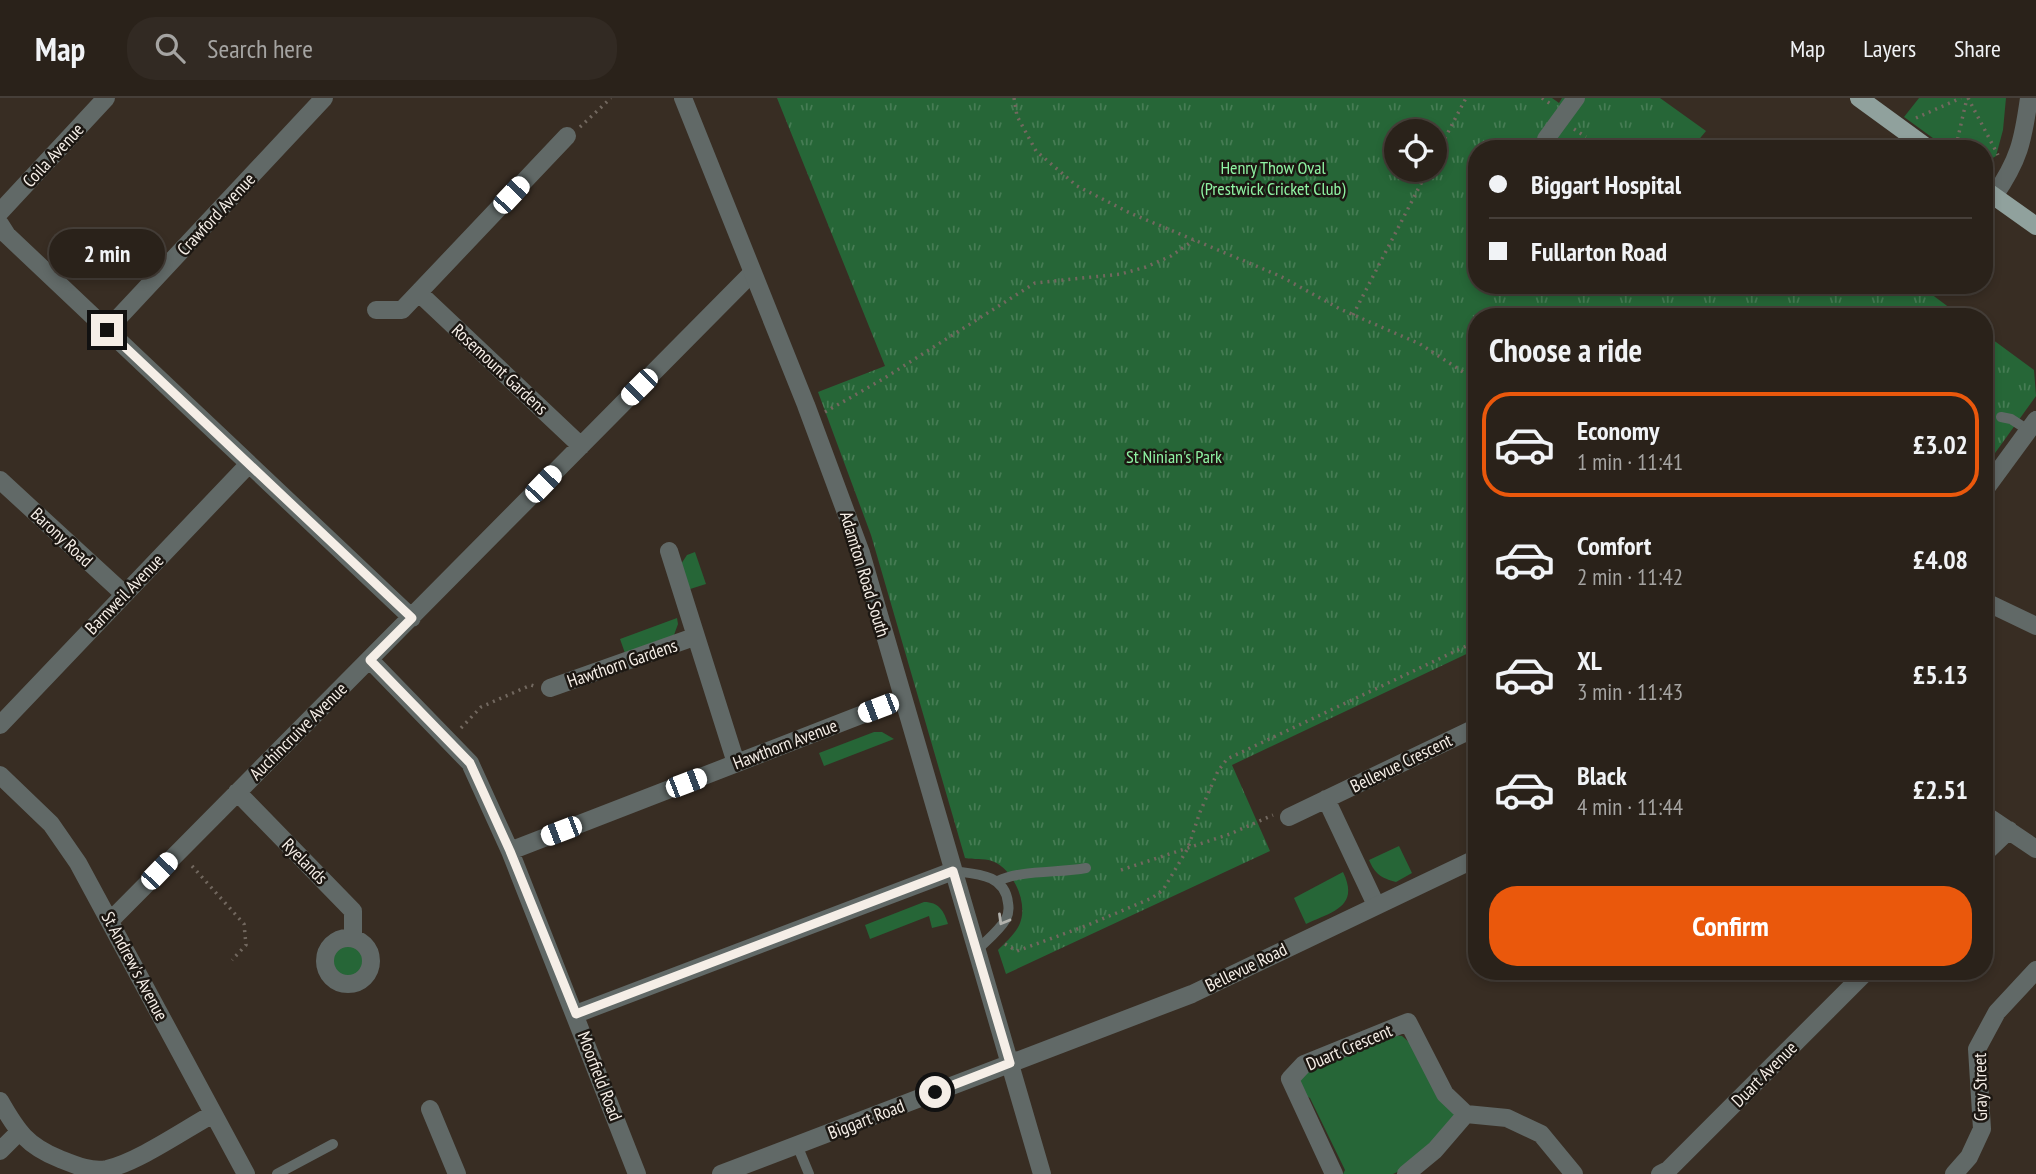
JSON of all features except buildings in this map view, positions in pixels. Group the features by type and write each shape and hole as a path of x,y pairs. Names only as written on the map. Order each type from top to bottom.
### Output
{"main road":[{"path":"1859,98 1917,140"},
{"path":"1993,195 2036,226"}],"street":[{"name":"Coila Avenue","path":"0,212 106,98"},
{"name":"Crawford Avenue","path":"107,330 324,98"},
{"name":"Adamton Road South","path":"683,98 811,419 861,553 1042,1174"},
{"path":"1546,139 1576,98"},
{"path":"1993,189 2011,173 2018,157 2029,98"},
{"path":"376,310 402,310 567,136"},
{"path":"0,224 7,235 412,618"},
{"name":"Auchincruive Avenue","path":"111,920 752,273"},
{"name":"Rosemount Gardens","path":"419,293 581,446"},
{"path":"1993,479 2032,425"},
{"name":"Barnweil Avenue","path":"0,725 248,465"},
{"name":"Barony Road","path":"0,480 124,594"},
{"name":"Hawthorn Gardens","path":"669,551 736,763"},
{"path":"1993,605 2036,626"},
{"name":"Hawthorn Gardens","path":"550,688 694,637"},
{"name":"Moorfield Road","path":"370,660 470,763 510,851 637,1174"},
{"name":"Hawthorn Avenue","path":"510,851 902,699"},
{"name":"Bellevue Crescent","path":"1289,817 1468,731"},
{"name":"St Andrew's Avenue","path":"0,775 51,824 78,863 246,1174"},
{"name":"Ryelands","path":"237,792 354,911 353,938"},
{"path":"1326,799 1376,905"},
{"path":"1993,820 2036,849"},
{"path":"1993,845 2009,830"},
{"name":"Bellevue Road","path":"1010,1063 1192,993 1468,862"},
{"path":"576,1014 953,871"},
{"name":"Gray Street","path":"1954,1174 1969,1157 1982,1129 1977,1049 1997,1012 2036,970"},
{"name":"Duart Avenue","path":"1660,1174 1668,1170 1858,980"},
{"name":"Duart Crescent","path":"1334,1174 1290,1079 1304,1064 1408,1022 1445,1094 1466,1114"},
{"name":"Biggart Road","path":"721,1174 1010,1063"},
{"path":"0,1101 29,1143 47,1154 91,1171 130,1168 140,1156 213,1114"},
{"path":"430,1109 457,1174"},
{"path":"1406,1174 1435,1150 1466,1114 1507,1118 1541,1134 1574,1174"},
{"path":"0,1151 19,1132"}],"lane":[{"path":"2000,416 2032,425"},
{"path":"998,881 1009,875 1056,873 1086,868"},
{"path":"953,871 989,876 1005,889 1009,911 1006,919 976,951"},
{"path":"277,1174 333,1144"},
{"path":"797,1145 809,1174"}],"path":[{"path":"567,136 574,133 611,98"},
{"path":"1014,98 1017,116 1037,151 1077,186 1130,213 1280,276 1353,315 1420,344 1468,375"},
{"path":"1447,133 1465,98"},
{"path":"1916,118 1961,98"},
{"path":"1957,140 1967,98"},
{"path":"1967,98 1990,140"},
{"path":"1993,145 1999,156"},
{"path":"1353,315 1422,182"},
{"path":"811,419 883,379 1035,283 1121,274 1171,256 1194,240"},
{"path":"991,936 1017,951 1152,898 1163,890 1188,848 1200,812 1218,771 1227,759 1468,645"},
{"path":"449,741 481,707 531,685 550,688"},
{"path":"1121,870 1230,834 1275,814 1289,817"},
{"path":"192,866 244,924 246,945 232,960"}],"green space":[{"name":"St Ninian's Park","path":"777,98 1552,98 1559,103 1562,98 1660,98 1706,131 1698,140 1468,140 1468,294 1931,294 1950,308 1468,308 1468,653 1232,765 1270,851 1006,974 998,950 1019,924 1022,912 1020,894 1012,877 999,865 989,860 965,858 871,535 818,392 885,366"},
{"path":"1919,98 2006,98 2003,130 1996,156 1993,158 1993,140 1936,140 1904,117"},
{"path":"1993,340 2034,370 2036,396 1993,456"},
{"path":"695,552 706,584 687,590 679,567 687,555"},
{"path":"677,618 674,635 626,656 620,639"},
{"path":"874,732 882,732 894,739 824,766 819,753"},
{"path":"1399,846 1412,873 1396,882 1379,875 1369,860"},
{"path":"1343,872 1348,893 1346,901 1334,912 1306,924 1294,898"},
{"path":"924,902 940,908 948,924 932,928 929,916 870,939 865,925"},
{"path":"348,944 360,949 365,961 360,973 348,978 336,973 331,961 336,949"},
{"path":"1392,1035 1402,1036 1410,1043 1456,1117 1404,1169 1393,1174 1343,1174 1345,1170 1310,1098 1304,1095 1299,1079 1303,1074"}],"route":[{"path":"107,330 412,618 370,660 470,763 510,851 576,1014 953,871 1010,1063 935,1092"}],"park label":[{"name":"Henry Thow Oval (Prestwick Cricket Club)","path":"1273,177"}]}
